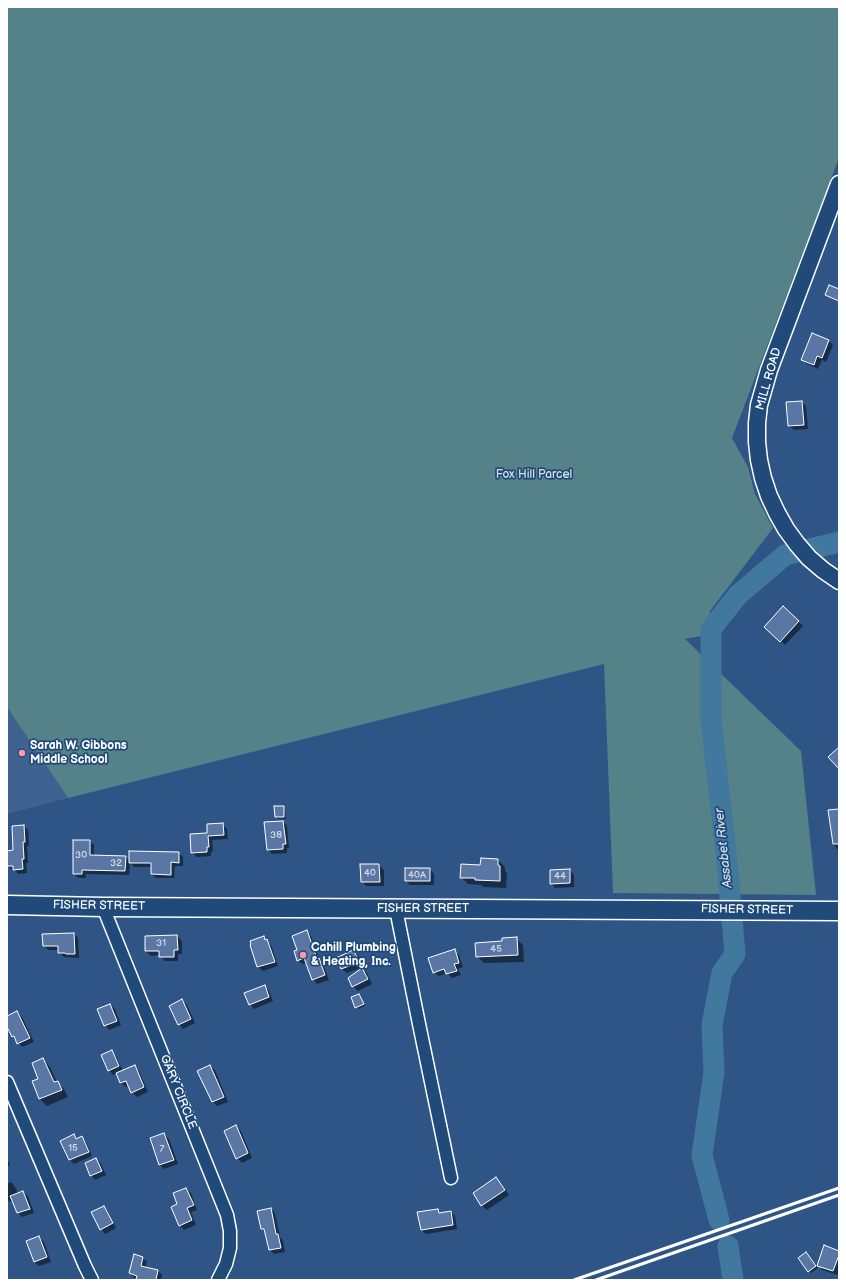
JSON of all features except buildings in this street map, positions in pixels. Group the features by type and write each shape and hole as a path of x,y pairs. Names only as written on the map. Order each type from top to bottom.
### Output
{"main road":[{"name":"FISHER STREET","path":"7,905 103,907 839,911"}],"street":[{"name":"MILL ROAD","path":"839,184 769,370 759,405 757,436 759,460 763,478 776,513 786,529 809,558 839,581"},
{"name":"GARY CIRCLE","path":"103,907 227,1215 230,1231 230,1248 226,1264 218,1280"},
{"path":"396,909 452,1178"},
{"path":"7,1082 84,1266 92,1280"}],"shaded area":[{"name":"Sarah W. Gibbons Middle School","path":"7,707 68,798 7,814"}],"green space":[{"name":"Fox Hill Parcel","path":"7,7 839,7 839,158 732,438 748,467 755,494 773,528 710,611 707,635 685,639 801,751 816,895 613,893 604,664 68,798 7,707"}],"waterway":[{"name":"Assabet River","path":"719,1220 702,1155 714,1072 712,1025 722,973 735,954 727,862 711,720 711,629 738,595 785,555 839,542"},
{"name":"Assabet River","path":"728,1246 733,1280"}],"railway":[{"path":"574,1280 839,1188"},
{"path":"596,1280 839,1195"}],"place":[{"name":"Sarah W. Gibbons Middle School","path":"22,753"},
{"name":"Cahill Plumbing & Heating, Inc.","path":"303,955"}]}
